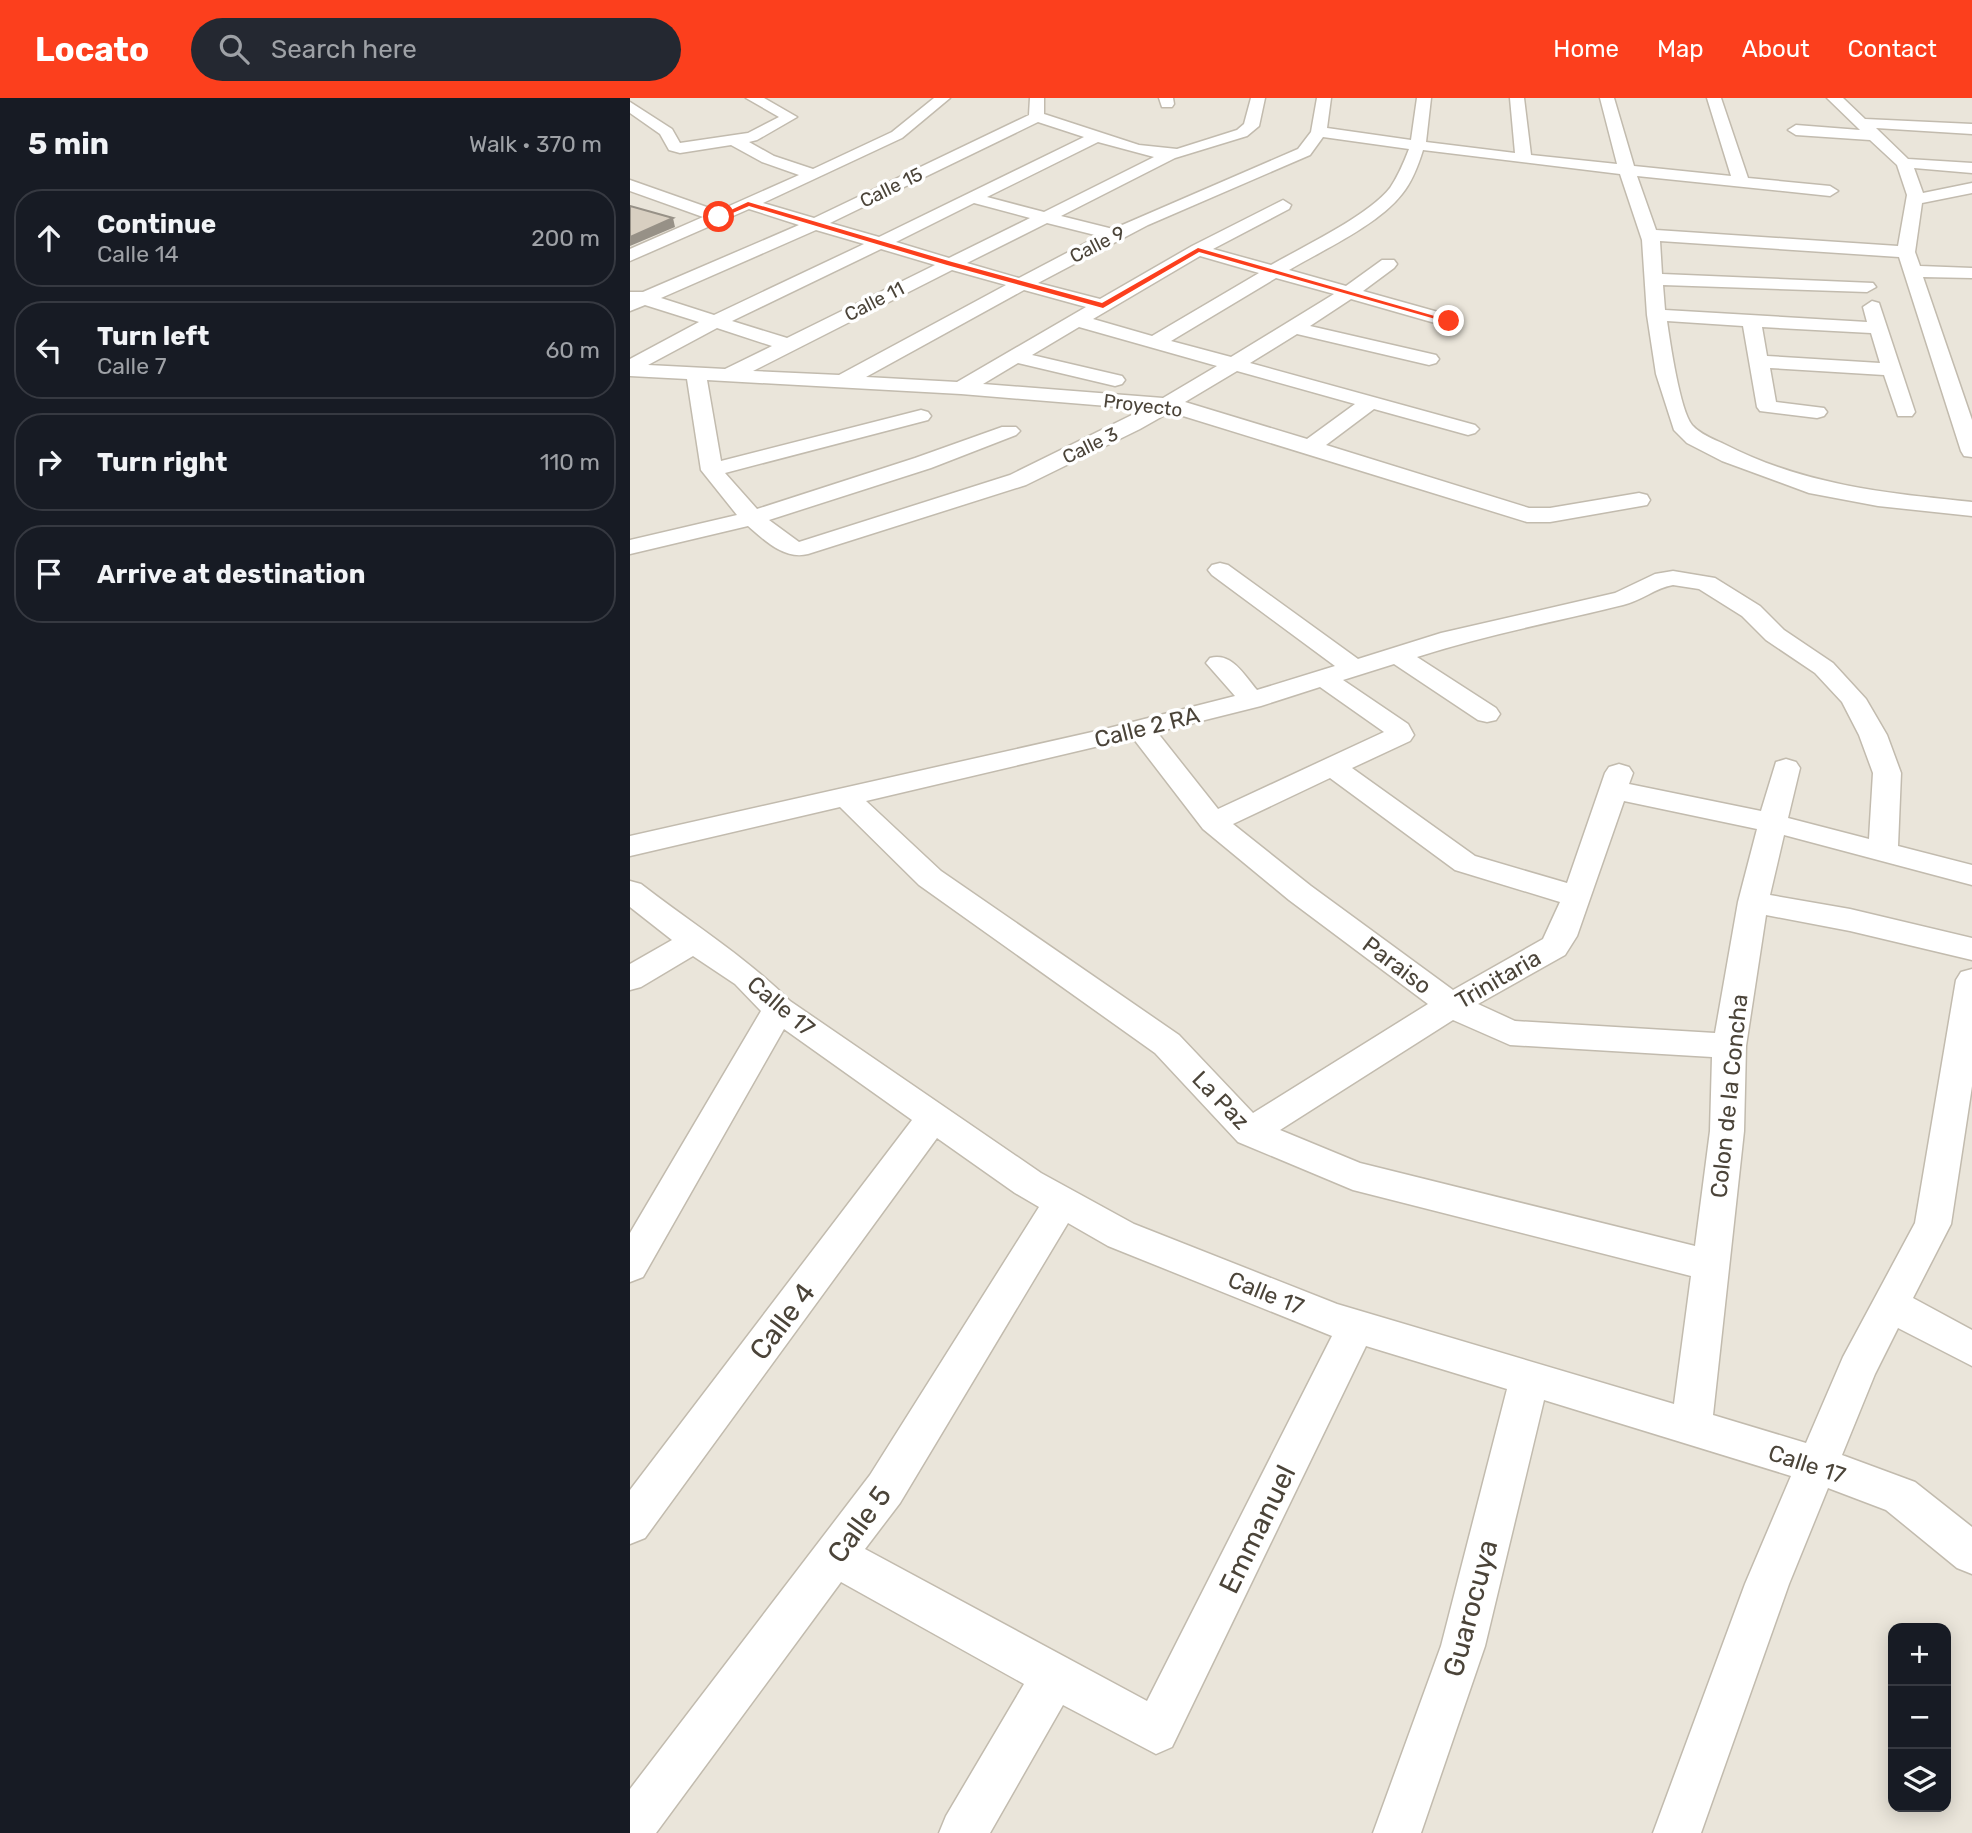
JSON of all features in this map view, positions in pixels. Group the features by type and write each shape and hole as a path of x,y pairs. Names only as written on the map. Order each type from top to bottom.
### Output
{"street":[{"path":"630,106 667,132 674,147 752,137 790,117 752,98"},
{"path":"630,256 871,149 893,137 943,98"},
{"path":"1019,98 1095,137 1172,154"},
{"name":"Calle 11","path":"728,376 1041,217 1172,154 1242,133 1251,125 1258,98"},
{"path":"1324,98 1319,132 1523,159 1830,191"},
{"path":"1155,342 1367,216 1395,192 1416,146 1425,115 1424,98"},
{"path":"1517,98 1523,159"},
{"path":"1607,98 1627,170 1650,235 1656,315 1666,374 1681,426 1695,438 1730,456 1817,488 1878,499 1972,509"},
{"path":"1714,98 1741,181"},
{"path":"1834,98 1904,163 1914,188 1909,262 1972,451"},
{"name":"Calle 15","path":"634,299 817,223 937,165 1036,105"},
{"path":"1861,123 1972,129"},
{"path":"1796,131 1876,136"},
{"name":"Calle 9","path":"844,381 1142,221 1290,160 1304,152 1319,132"},
{"path":"630,369 716,321 1095,137"},
{"path":"736,141 768,159 812,174"},
{"path":"871,149 1003,181"},
{"path":"1904,163 1972,168"},
{"path":"630,185 719,217"},
{"path":"1915,200 1972,188"},
{"path":"640,205 660,196"},
{"path":"972,198 1114,235"},
{"path":"748,204 883,242 949,264 1103,306"},
{"path":"961,388 1103,306 1202,242 1283,205"},
{"path":"1142,221 1167,227"},
{"path":"1650,235 1857,248 1909,262 1972,273"},
{"path":"1202,242 1276,270 1449,321"},
{"path":"1857,248 1878,328 1905,412"},
{"name":"Calle 3","path":"753,518 792,549 800,549 1018,480 1133,425 1294,328 1388,264"},
{"path":"1654,279 1867,287"},
{"path":"634,299 716,321 788,345"},
{"path":"1656,315 1878,328"},
{"path":"1751,320 1768,408 1817,412"},
{"path":"1078,321 1468,429"},
{"path":"1294,328 1429,359"},
{"path":"1016,357 1115,380"},
{"path":"1758,361 1891,370"},
{"name":"Proyecto","path":"630,369 961,388 1167,405 1528,515 1550,515 1639,500"},
{"path":"696,374 712,470 753,518"},
{"path":"1311,447 1370,403"},
{"path":"712,470 921,416"},
{"path":"630,547 753,518 923,463 1009,431"},
{"path":"1220,570 1354,668"},
{"name":"Calle 2 RA","path":"630,846 1140,729 1252,700 1450,638 1623,598 1655,582 1673,578 1706,583 1751,611 1775,635 1824,668 1853,699 1873,734 1886,773 1883,851"},
{"path":"1396,654 1487,714"},
{"path":"1219,663 1252,700"},
{"path":"1213,822 1401,732 1324,678"},
{"name":"Paraiso","path":"1140,729 1213,822 1300,893 1451,1005 1510,1033 1729,1046"},
{"path":"1332,767 1465,863 1577,897"},
{"name":"Colon de la Concha","path":"1691,1428 1727,1130 1729,1046 1753,902 1786,768"},
{"name":"Trinitaria","path":"1250,1132 1451,1005 1554,947 1562,936 1577,897 1616,782 1773,823"},
{"name":"La Paz","path":"846,797 930,878 1167,1044 1250,1132 1353,1176 1712,1266"},
{"path":"1773,823 1972,875"},
{"name":"Calle 17","path":"630,891 694,941 746,976 779,1010 1028,1183 1121,1235 1356,1327 1817,1465 1900,1496 1970,1548"},
{"path":"1753,902 1850,920 1972,949"},
{"path":"630,979 694,941"},
{"path":"1677,1833 1767,1584 1857,1369 1933,1224 1972,981"},
{"path":"630,1266 779,1010"},
{"name":"Calle 4","path":"630,1524 933,1117"},
{"name":"Calle 5","path":"630,1828 885,1489 1061,1202"},
{"path":"1891,1305 1972,1349"},
{"name":"Emmanuel","path":"1054,1677 1156,1731 1356,1327"},
{"name":"Guarocuya","path":"1397,1833 1463,1646 1529,1379"},
{"path":"835,1556 1054,1677 964,1833"}],"shaded area":[{"path":"630,98 1972,98 1972,1833 630,1833"}],"building":[{"path":"630,206 673,218 630,237"}],"route":[{"path":"719,217 748,204 883,242 949,264 1103,306 1198,250 1449,321"}]}
